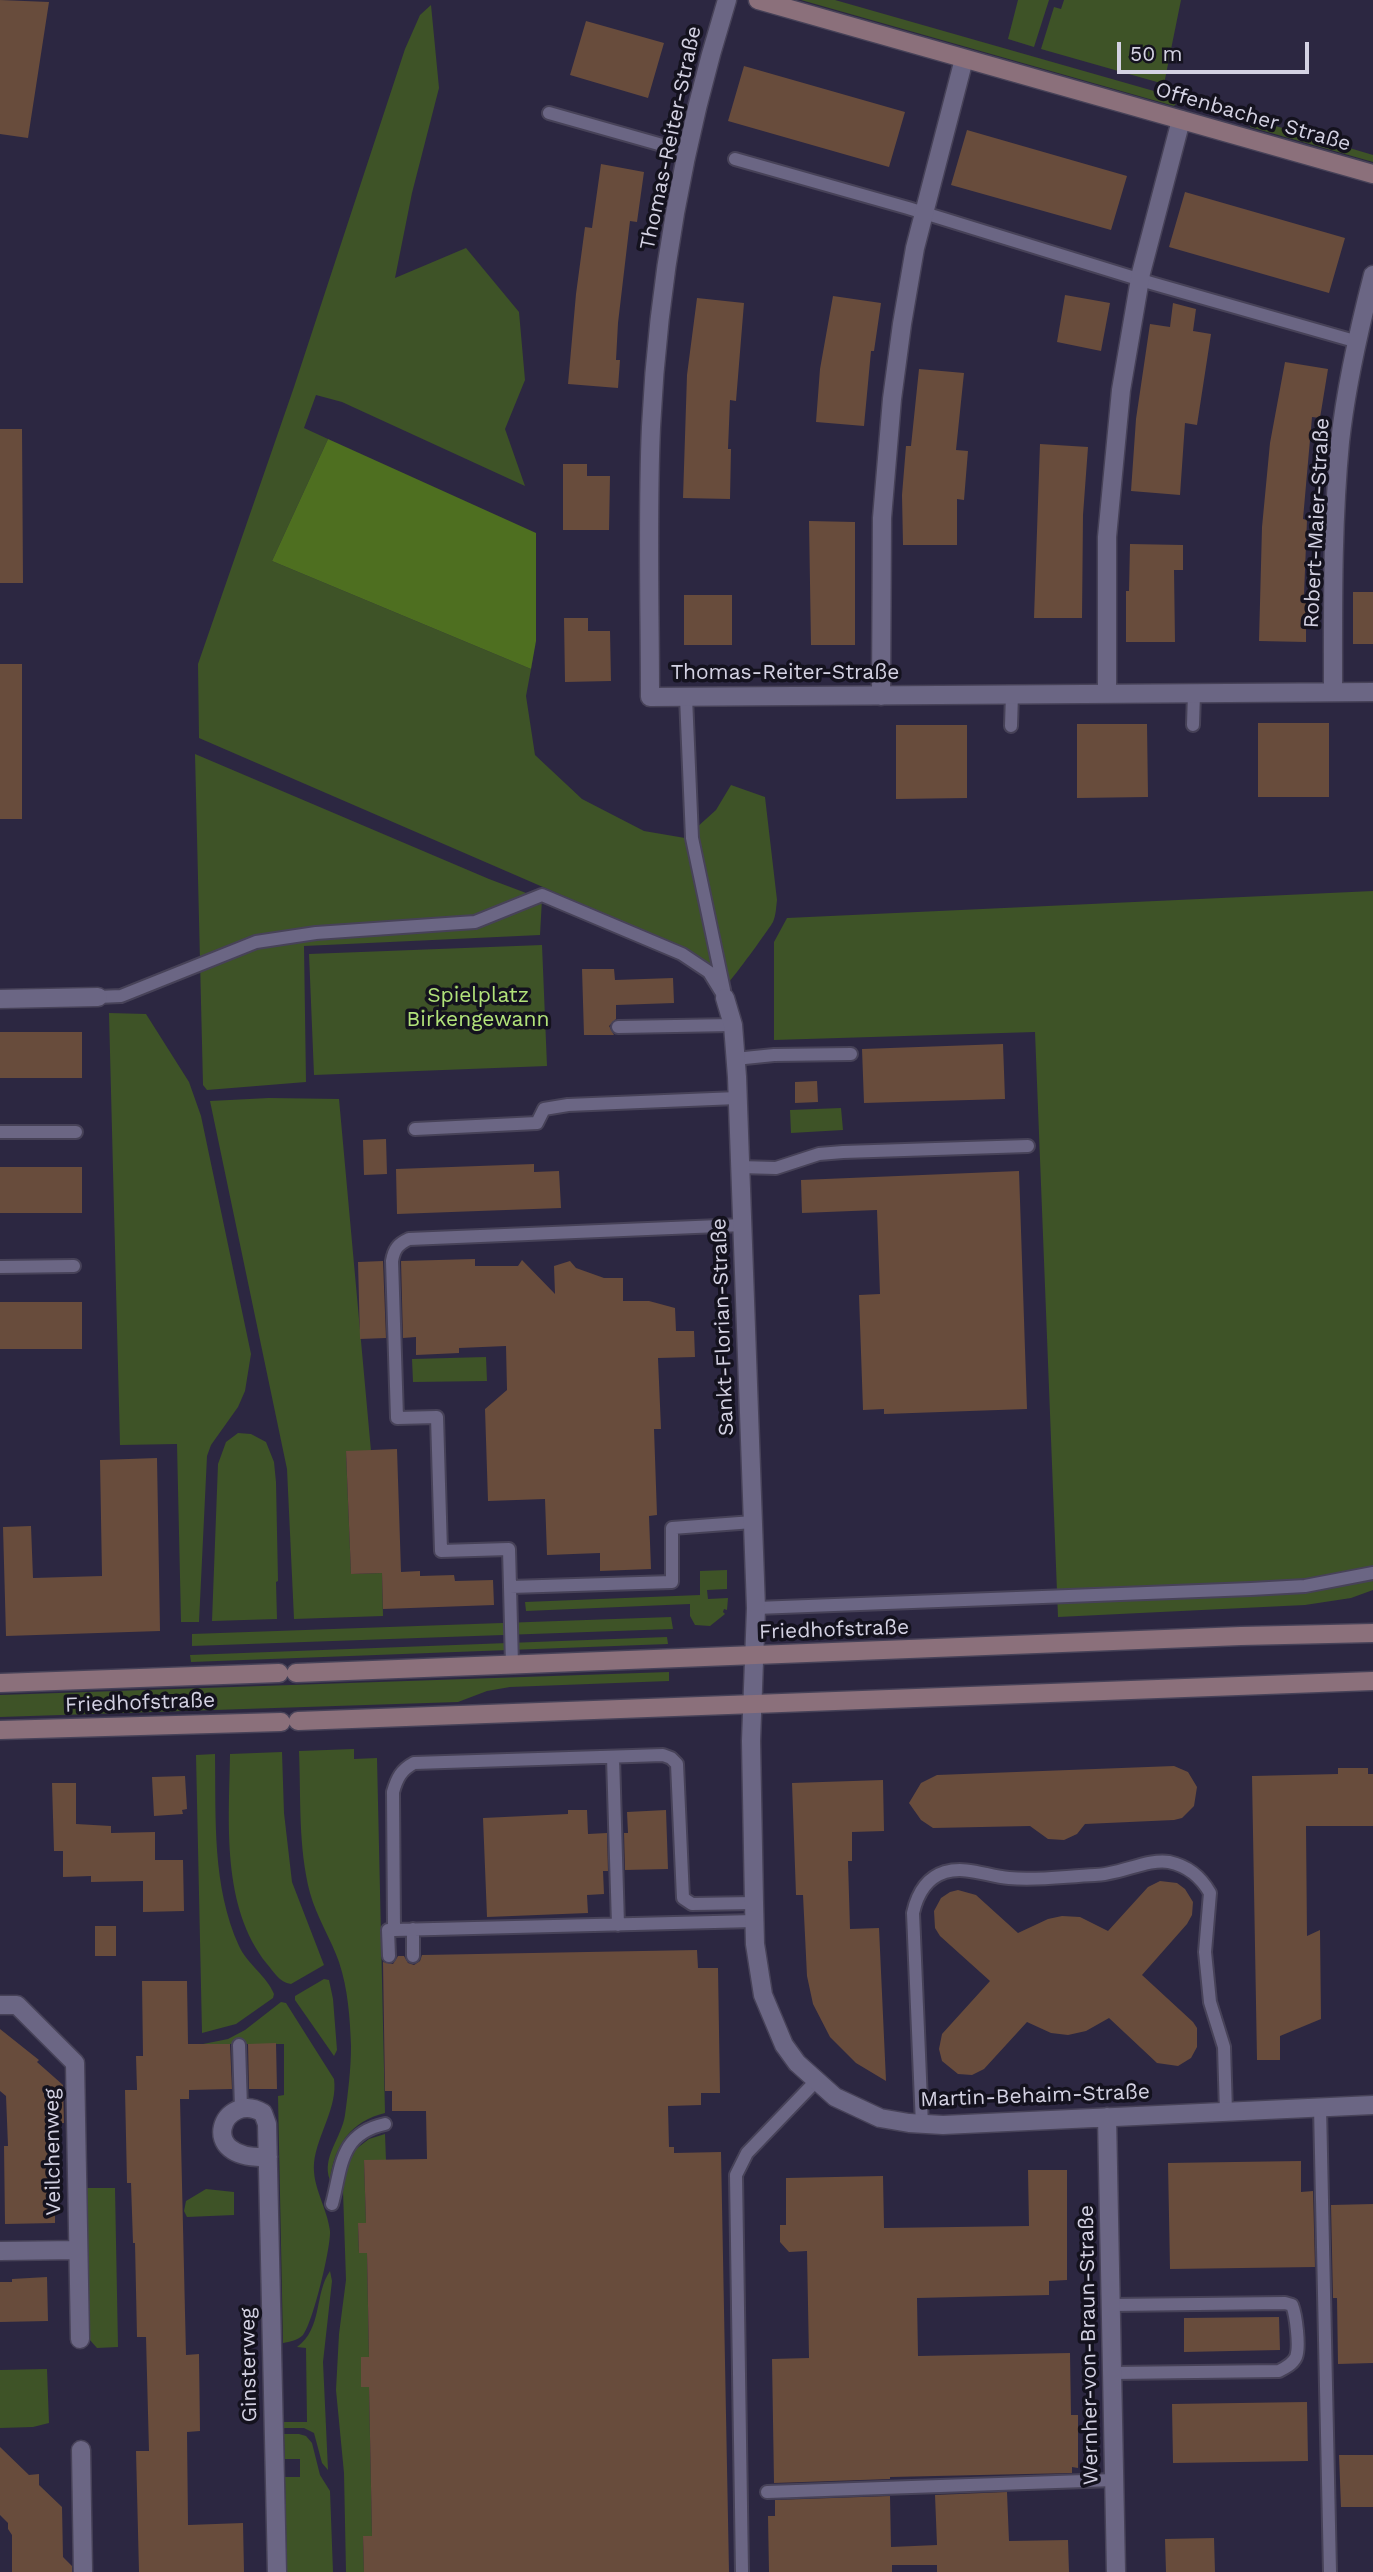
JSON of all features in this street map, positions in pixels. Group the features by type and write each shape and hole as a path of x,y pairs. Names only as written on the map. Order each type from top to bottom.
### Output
{"main road":[{"name":"Offenbacher Straße","path":"758,0 1373,174"},
{"name":"Friedhofstraße","path":"0,1683 1373,1633"},
{"name":"Friedhofstraße","path":"0,1730 1373,1681"}],"street":[{"name":"Thomas-Reiter-Straße","path":"727,0 712,47 687,152 673,230 656,359 649,497 650,697 1373,692"},
{"path":"881,695 882,518 902,324 924,215 964,59"},
{"path":"1107,693 1107,537 1121,390 1140,280 1181,120"},
{"name":"Robert-Maier-Straße","path":"1333,692 1333,560 1340,441 1373,275"},
{"path":"0,999 99,997"},
{"name":"Sankt-Florian-Straße","path":"725,998 733,1025 743,1225 756,1608 754,1656"},
{"name":"Martin-Behaim-Straße","path":"754,1656 754,1921 763,1995 773,2022 791,2054 835,2097 864,2112 888,2120 922,2125 1373,2105"},
{"name":"Veilchenweg","path":"0,2006 17,2005 75,2063 80,2339"},
{"path":"241,2108 232,2112 224,2123 224,2142 229,2149 243,2157 268,2157"},
{"name":"Ginsterweg","path":"241,2108 258,2110 266,2119 277,2572"},
{"name":"Wernher-von-Braun-Straße","path":"1107,2117 1116,2572"},
{"path":"0,2251 78,2250"},
{"path":"80,2450 83,2572"}],"lane":[{"path":"549,113 687,152"},
{"path":"734,159 1358,342"},
{"path":"1193,725 1194,693"},
{"path":"1011,726 1012,694"},
{"path":"686,697 692,838 725,998"},
{"path":"99,997 121,996 256,943 316,933 475,922 542,895 682,954 709,972 725,998"},
{"path":"618,1027 733,1025"},
{"path":"735,1059 775,1055 851,1054"},
{"path":"415,1129 537,1123 544,1109 568,1105 737,1098"},
{"path":"0,1132 76,1132"},
{"path":"739,1167 776,1168 819,1154 843,1152 1028,1146"},
{"path":"512,1665 509,1549 441,1551 438,1417 397,1418 393,1251 409,1239 743,1225"},
{"path":"0,1267 75,1266"},
{"path":"510,1587 672,1582 672,1528 753,1522"},
{"path":"756,1608 1305,1586 1373,1573"},
{"path":"394,1930 393,1792 396,1779 404,1769 414,1763 663,1755 671,1758 677,1764 683,1898 692,1904 754,1903"},
{"path":"613,1756 618,1925"},
{"path":"922,2125 913,1913 916,1899 922,1889 944,1872 959,1870 1008,1878 1108,1875 1153,1862 1167,1861 1195,1873 1210,1893 1205,1952 1210,2002 1224,2047 1226,2112"},
{"path":"389,1956 388,1930 754,1921"},
{"path":"413,1929 413,1955"},
{"path":"239,2045 241,2108"},
{"path":"742,2572 736,2175 747,2153 816,2081"},
{"path":"1320,2108 1330,2572"},
{"path":"332,2204 345,2153 351,2142 373,2127 385,2124"},
{"path":"1110,2305 1285,2303 1292,2305 1296,2314 1296,2357 1288,2367 1279,2371 1112,2373"},
{"path":"767,2492 1114,2480"}],"green space":[{"path":"801,0 835,0 1179,100 1174,106"},
{"path":"1018,0 1049,0 1034,47 1008,39"},
{"path":"1064,0 1181,0 1164,84 1041,49 1054,7 1061,9"},
{"path":"431,5 439,88 412,193 395,278 466,248 519,312 525,380 505,429 525,486 342,402 316,395 304,428 328,439 272,561 531,669 526,696 535,755 582,799 644,831 685,838 716,810 731,785 765,797 777,900 775,914 765,935 726,985 712,967 686,949 199,738 198,664 294,387 405,49 420,15"},
{"path":"1252,119 1373,155 1373,162 1250,127"},
{"path":"328,439 536,533 536,641 531,669 272,561"},
{"path":"195,754 542,899 540,935 304,946 306,1082 207,1090 203,1085"},
{"path":"1373,891 1373,1590 1351,1598 1305,1605 1058,1617 1035,1032 774,1040 774,942 787,918"},
{"name":"Spielplatz Birkengewann","path":"542,945 547,1066 314,1075 309,954"},
{"path":"109,1013 146,1014 189,1082 201,1116 251,1354 245,1391 207,1456 199,1622 181,1622 177,1444 120,1445"},
{"path":"339,1099 371,1451 346,1452 351,1574 382,1573 383,1616 294,1619 287,1469 210,1101"},
{"path":"841,1108 843,1130 791,1133 790,1110"},
{"path":"486,1357 487,1381 413,1382 412,1359"},
{"path":"238,1433 251,1434 266,1442 274,1462 277,1619 212,1621 218,1464 226,1442"},
{"path":"727,1570 727,1589 707,1590 708,1599 728,1598 727,1610 724,1609 723,1612 725,1614 710,1626 695,1625 690,1616 690,1604 526,1611 525,1602 700,1595 700,1571"},
{"path":"671,1617 673,1629 192,1646 192,1634"},
{"path":"667,1637 668,1644 191,1662 190,1655"},
{"path":"669,1672 669,1681 510,1687 487,1691 458,1702 0,1717 0,1695"},
{"path":"354,1749 354,1759 377,1758 385,2113 363,2122 346,2137 336,2156 330,2180 328,2164 346,2107 350,2025 342,1972 313,1902 306,1875 299,1751"},
{"path":"282,1752 284,1813 292,1882 324,1965 291,1984 280,1979 252,1941 235,1890 229,1835 230,1754"},
{"path":"215,1754 217,1852 224,1900 239,1946 274,1994 273,1998 236,2024 202,2033 196,1755"},
{"path":"324,1979 329,1980 333,1999 337,2050 334,2056 295,2000 295,1996"},
{"path":"281,2002 286,2003 334,2079 333,2100 314,2163 315,2180 330,2231 325,2268 307,2328 299,2338 283,2343 278,2096 284,2095 284,2044 203,2044 228,2039 245,2030"},
{"path":"385,2134 386,2160 364,2160 366,2223 358,2224 359,2253 367,2253 369,2357 361,2357 361,2387 369,2387 372,2536 363,2537 364,2572 346,2572 344,2473 336,2390 346,2280 343,2191 347,2166 356,2149 369,2139"},
{"path":"85,2188 115,2188 118,2347 97,2348 89,2339"},
{"path":"206,2189 234,2192 234,2215 187,2217 184,2211 186,2201"},
{"path":"330,2271 332,2281 323,2362 328,2470 322,2463 314,2433 304,2428 284,2428 284,2422 307,2422 306,2348 297,2347 315,2321 325,2280"},
{"path":"47,2369 49,2423 33,2427 0,2428 0,2370"},
{"path":"284,2434 306,2436 312,2443 320,2475 330,2491 333,2572 287,2572 285,2477 300,2477 300,2459 285,2459"}],"building":[{"path":"0,0 49,2 28,138 0,134"},
{"path":"586,21 664,43 648,98 570,75"},
{"path":"744,66 905,112 889,167 728,121"},
{"path":"967,130 1127,176 1111,230 951,185"},
{"path":"601,164 644,172 637,222 630,221 618,323 618,388 568,384 585,227 592,228"},
{"path":"1185,192 1345,238 1329,293 1169,247"},
{"path":"1065,295 1110,303 1101,351 1057,342"},
{"path":"833,296 881,303 874,351 871,351 864,426 816,422 820,369"},
{"path":"697,298 744,303 736,401 730,400 730,499 683,498 687,375"},
{"path":"1173,303 1196,309 1193,331 1211,334 1197,425 1185,423 1180,495 1131,491 1136,419 1150,324 1170,327"},
{"path":"1285,362 1328,369 1320,418 1312,417 1303,519 1307,520 1304,595 1306,642 1259,641 1262,527 1270,443"},
{"path":"919,369 964,373 956,450 968,451 964,500 957,499 957,545 903,545 902,495 906,446 911,446"},
{"path":"0,429 22,429 23,583 0,583"},
{"path":"1040,444 1088,447 1083,515 1082,618 1034,618"},
{"path":"563,464 587,464 587,476 610,476 609,530 563,530"},
{"path":"809,521 855,522 855,645 811,645"},
{"path":"1130,544 1183,545 1183,570 1174,570 1175,642 1126,642"},
{"path":"1353,592 1373,592 1373,644 1353,644"},
{"path":"684,595 732,595 732,645 684,645"},
{"path":"564,618 588,618 588,631 610,631 611,681 565,682"},
{"path":"0,664 22,664 22,819 0,819"},
{"path":"1258,723 1329,723 1329,797 1258,797"},
{"path":"1077,724 1147,724 1148,797 1077,798"},
{"path":"896,725 967,725 967,798 896,799"},
{"path":"582,969 614,969 615,980 673,978 674,1003 616,1005 616,1019 609,1026 614,1035 584,1035"},
{"path":"0,1032 82,1032 82,1078 0,1078"},
{"path":"1003,1044 1005,1099 864,1103 862,1049"},
{"path":"817,1081 818,1102 795,1103 795,1082"},
{"path":"386,1139 387,1174 364,1175 363,1140"},
{"path":"534,1164 534,1172 559,1171 561,1208 397,1214 396,1169"},
{"path":"0,1167 82,1167 82,1213 0,1213"},
{"path":"1019,1171 1027,1409 884,1414 884,1409 863,1410 859,1295 880,1294 877,1210 802,1213 801,1180"},
{"path":"475,1259 475,1266 518,1266 522,1260 555,1294 554,1266 570,1261 576,1268 604,1278 623,1278 623,1301 649,1301 675,1308 676,1331 694,1331 695,1357 658,1358 661,1429 654,1429 657,1515 649,1516 651,1569 600,1571 600,1553 547,1555 545,1499 488,1501 485,1409 507,1390 506,1346 459,1348 459,1353 416,1355 416,1337 403,1338 401,1261"},
{"path":"383,1261 386,1338 360,1339 358,1262"},
{"path":"0,1302 82,1302 82,1349 0,1349"},
{"path":"397,1449 401,1572 420,1571 420,1576 454,1575 455,1581 493,1580 494,1605 383,1609 382,1573 351,1574 346,1451"},
{"path":"157,1458 160,1631 6,1636 3,1527 31,1526 33,1578 102,1576 100,1460"},
{"path":"1174,1766 1188,1772 1197,1787 1194,1806 1182,1818 1085,1824 1077,1834 1064,1840 1048,1839 1030,1826 933,1828 921,1820 909,1803 921,1783 937,1775"},
{"path":"1338,1768 1368,1768 1368,1774 1373,1774 1373,1826 1306,1826 1307,1936 1320,1930 1321,2019 1280,2036 1280,2060 1257,2060 1252,1776 1338,1774"},
{"path":"185,1776 187,1809 182,1810 183,1814 154,1816 152,1777"},
{"path":"883,1780 884,1831 852,1832 852,1861 848,1861 850,1929 879,1928 886,2081 856,2063 830,2037 813,2004 807,1976 803,1895 796,1895 792,1783"},
{"path":"52,1783 76,1783 76,1824 111,1826 111,1833 155,1832 155,1860 183,1860 184,1911 143,1912 143,1881 91,1882 91,1876 63,1877 63,1851 54,1851"},
{"path":"568,1810 587,1810 588,1834 607,1833 608,1871 603,1871 604,1894 587,1895 588,1913 487,1917 483,1818 568,1814"},
{"path":"666,1810 668,1869 625,1870 624,1833 628,1833 627,1812"},
{"path":"1160,1881 1177,1883 1185,1889 1193,1902 1192,1915 1142,1975 1197,2028 1197,2047 1191,2058 1178,2066 1157,2063 1109,2018 1086,2031 1068,2035 1051,2033 1027,2022 984,2069 972,2075 958,2074 942,2061 939,2049 942,2034 990,1981 940,1936 935,1928 934,1911 941,1898 958,1890 976,1895 1018,1933 1048,1919 1062,1916 1080,1917 1108,1931 1148,1887"},
{"path":"95,1926 116,1926 116,1956 95,1956"},
{"path":"697,1950 698,1968 718,1968 720,2093 701,2093 701,2105 668,2106 669,2147 674,2147 674,2153 721,2152 729,2572 364,2572 363,2536 372,2536 369,2387 361,2387 361,2357 369,2357 367,2253 359,2253 358,2223 366,2223 364,2160 427,2159 426,2111 392,2111 392,2091 385,2091 383,1962 393,1964 398,1956 404,1956 408,1963 414,1965 420,1961 422,1955"},
{"path":"142,1981 187,1981 188,2044 230,2044 232,2089 189,2090 189,2099 180,2099 186,2355 199,2354 200,2431 187,2432 188,2525 243,2523 244,2572 139,2572 136,2451 149,2451 146,2337 137,2337 135,2243 131,2183 127,2183 125,2090 137,2090 136,2056 143,2056"},
{"path":"0,2029 39,2060 37,2062 63,2085 64,2123 57,2123 55,2136 55,2223 5,2224 4,2146 8,2146 6,2096 0,2091"},
{"path":"276,2043 277,2089 249,2089 248,2044"},
{"path":"1301,2161 1301,2192 1313,2191 1315,2267 1170,2269 1168,2163"},
{"path":"1028,2170 1067,2170 1067,2280 1049,2281 1049,2295 917,2298 918,2356 1070,2353 1071,2415 1078,2415 1078,2468 1072,2467 1072,2473 890,2477 774,2483 772,2359 809,2358 807,2251 789,2252 780,2242 780,2225 786,2225 786,2178 883,2176 884,2228 1029,2226"},
{"path":"1373,2204 1373,2363 1338,2364 1331,2205"},
{"path":"47,2277 48,2321 0,2322 0,2282"},
{"path":"1279,2317 1280,2350 1184,2352 1184,2318"},
{"path":"1307,2402 1308,2461 1173,2463 1172,2404"},
{"path":"0,2447 29,2475 39,2474 39,2485 62,2507 63,2557 72,2566 72,2572 12,2572 12,2535 8,2523 0,2515"},
{"path":"1339,2455 1373,2455 1373,2507 1341,2507"},
{"path":"1007,2492 1009,2541 1068,2540 1069,2572 937,2572 937,2565 892,2565 892,2572 769,2572 768,2516 775,2516 775,2500 890,2496 891,2547 937,2545 935,2495"},
{"path":"1214,2538 1215,2572 1166,2572 1165,2539"}]}
